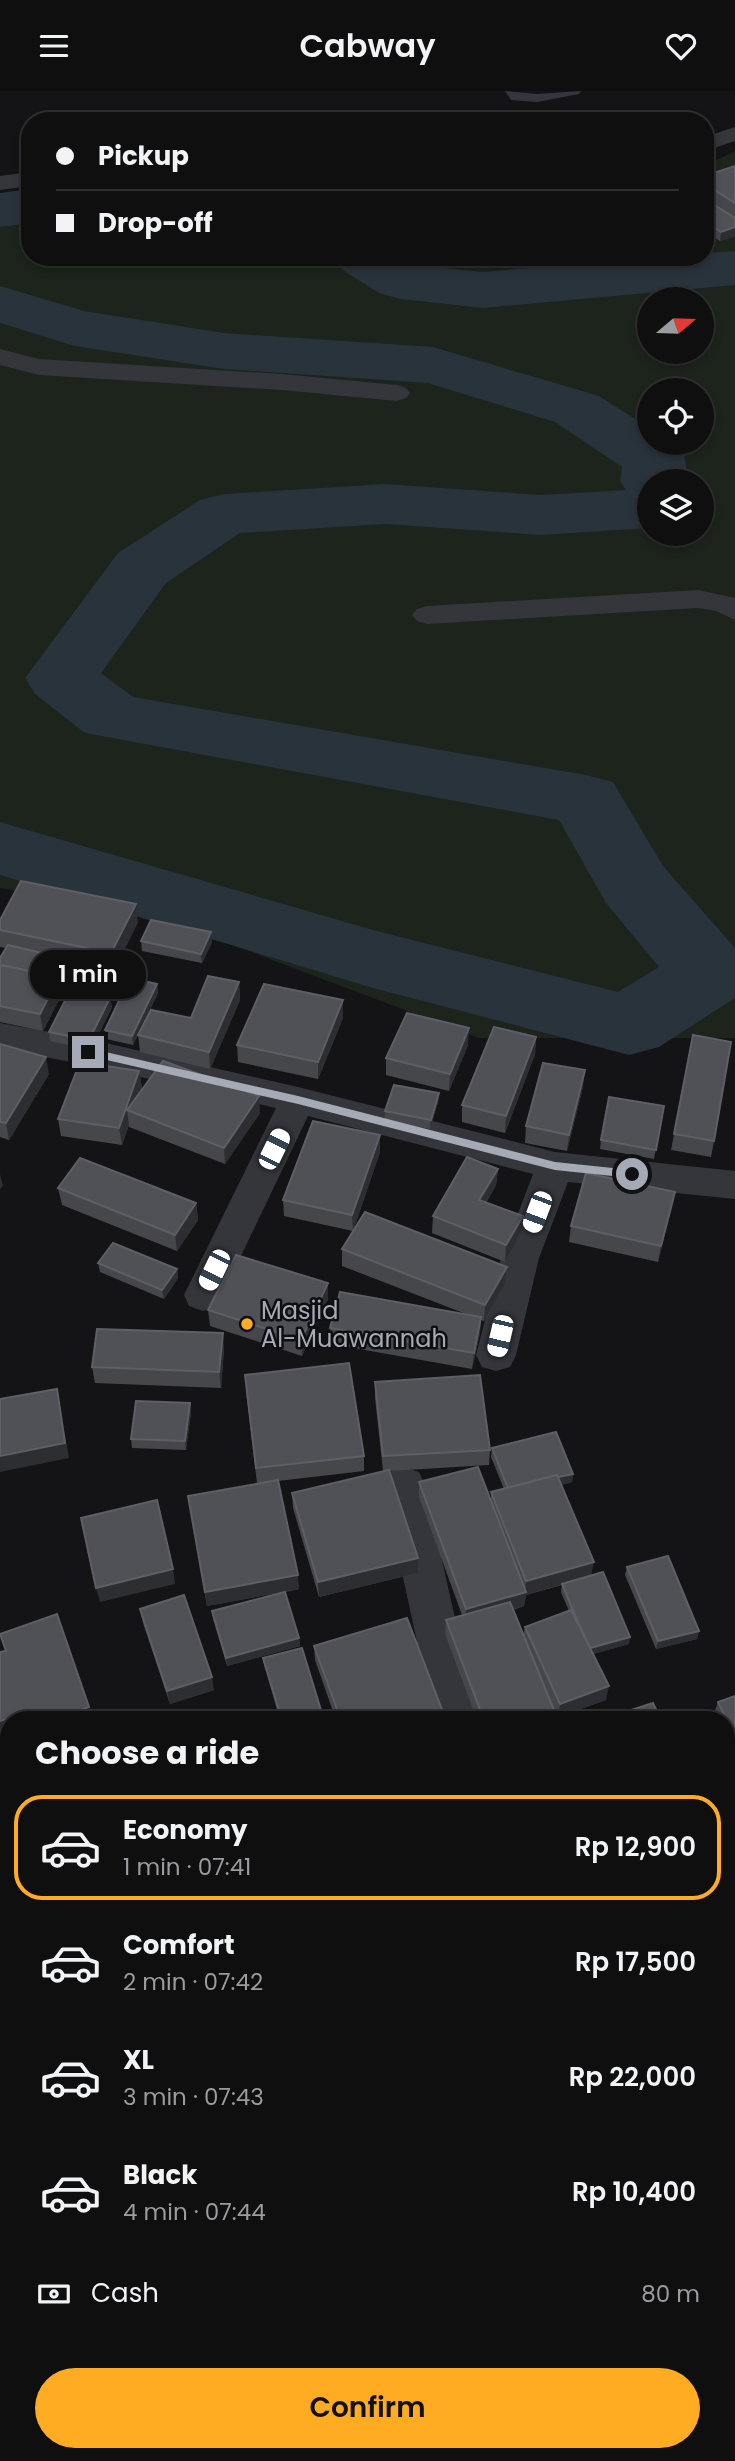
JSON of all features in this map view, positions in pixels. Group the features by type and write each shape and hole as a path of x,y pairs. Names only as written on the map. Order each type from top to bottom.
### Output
{"street":[{"path":"714,141 735,134"},
{"path":"0,183 21,180"},
{"path":"0,357 39,367 282,382 397,393"},
{"path":"427,615 698,599 725,604 735,611"},
{"path":"0,1036 88,1052 298,1100 555,1166 735,1185"},
{"path":"202,1294 298,1100"},
{"path":"496,1355 520,1258 555,1166"},
{"path":"404,1485 454,1711"}],"lane":[{"path":"512,91 516,97 526,99 574,91"}],"shaded area":[{"path":"735,151 735,1038 479,1038 171,922 0,888 0,206 21,203 21,266 714,266 714,162"}],"building":[{"path":"735,166 735,203 714,190 714,173"},
{"path":"714,205 735,218 735,227 721,232 714,228"},
{"path":"21,881 136,904 111,953 0,930 0,920"},
{"path":"151,920 211,932 201,954 141,941"},
{"path":"8,945 75,961 62,981 59,977 0,965 0,958"},
{"path":"0,965 59,977 40,1014 0,1006"},
{"path":"208,976 239,982 209,1052 138,1035 151,1010 191,1018"},
{"path":"130,978 157,984 132,1036 105,1030"},
{"path":"264,984 343,1000 318,1062 237,1045"},
{"path":"71,989 110,998 89,1040 49,1032"},
{"path":"407,1013 469,1028 450,1074 386,1058"},
{"path":"494,1027 536,1037 506,1116 462,1105"},
{"path":"693,1035 731,1042 714,1141 674,1134"},
{"path":"0,1044 46,1057 6,1123 0,1122"},
{"path":"163,1061 259,1096 224,1148 127,1110"},
{"path":"80,1062 139,1071 119,1128 58,1119"},
{"path":"543,1063 585,1070 569,1135 526,1126"},
{"path":"394,1085 439,1093 431,1120 385,1111"},
{"path":"609,1097 664,1106 656,1150 601,1140"},
{"path":"313,1121 380,1135 352,1215 283,1200"},
{"path":"467,1157 498,1169 479,1200 523,1216 506,1245 433,1216"},
{"path":"80,1158 196,1203 175,1235 58,1188"},
{"path":"586,1173 675,1192 661,1246 571,1226"},
{"path":"365,1212 507,1267 485,1305 342,1249"},
{"path":"113,1243 177,1269 162,1290 98,1263"},
{"path":"236,1255 328,1283 301,1340 208,1310"},
{"path":"340,1292 481,1317 474,1353 330,1328"},
{"path":"97,1329 223,1333 219,1372 92,1367"},
{"path":"349,1363 364,1456 256,1468 245,1375"},
{"path":"480,1375 490,1450 383,1456 375,1382"},
{"path":"57,1389 65,1443 0,1456 0,1399"},
{"path":"136,1401 190,1403 185,1441 131,1439"},
{"path":"556,1432 573,1474 557,1475 508,1488 492,1448"},
{"path":"478,1467 526,1592 466,1609 419,1482"},
{"path":"389,1470 418,1558 318,1582 292,1493"},
{"path":"557,1475 594,1562 526,1581 491,1492"},
{"path":"278,1480 298,1575 205,1592 188,1496"},
{"path":"157,1500 173,1569 96,1588 81,1518"},
{"path":"668,1556 699,1631 658,1641 627,1567"},
{"path":"603,1572 630,1637 590,1648 562,1584"},
{"path":"285,1592 299,1638 226,1658 212,1611"},
{"path":"184,1595 212,1677 167,1691 140,1609"},
{"path":"510,1602 554,1711 481,1711 446,1620"},
{"path":"571,1610 609,1686 560,1704 525,1627"},
{"path":"57,1614 89,1707 78,1711 0,1711 0,1652 6,1651 0,1634"},
{"path":"407,1618 443,1711 338,1711 314,1646"},
{"path":"302,1648 321,1711 279,1711 263,1658"},
{"path":"735,1696 735,1711 722,1711 718,1702"},
{"path":"653,1703 657,1711 628,1711"}],"waterway":[{"path":"0,210 21,207"},
{"path":"376,266 400,281 483,290 735,268"},
{"path":"0,304 75,328 224,351 433,365 577,409 655,460 654,469"},
{"path":"0,848 373,959 629,1025 711,974 634,884 586,800 111,717 61,678 142,568 224,514 385,504 541,515 637,509"}],"place":[{"name":"Masjid Al-Muawannah","path":"247,1324"}],"route":[{"path":"88,1052 298,1100 555,1166 632,1174"}]}
